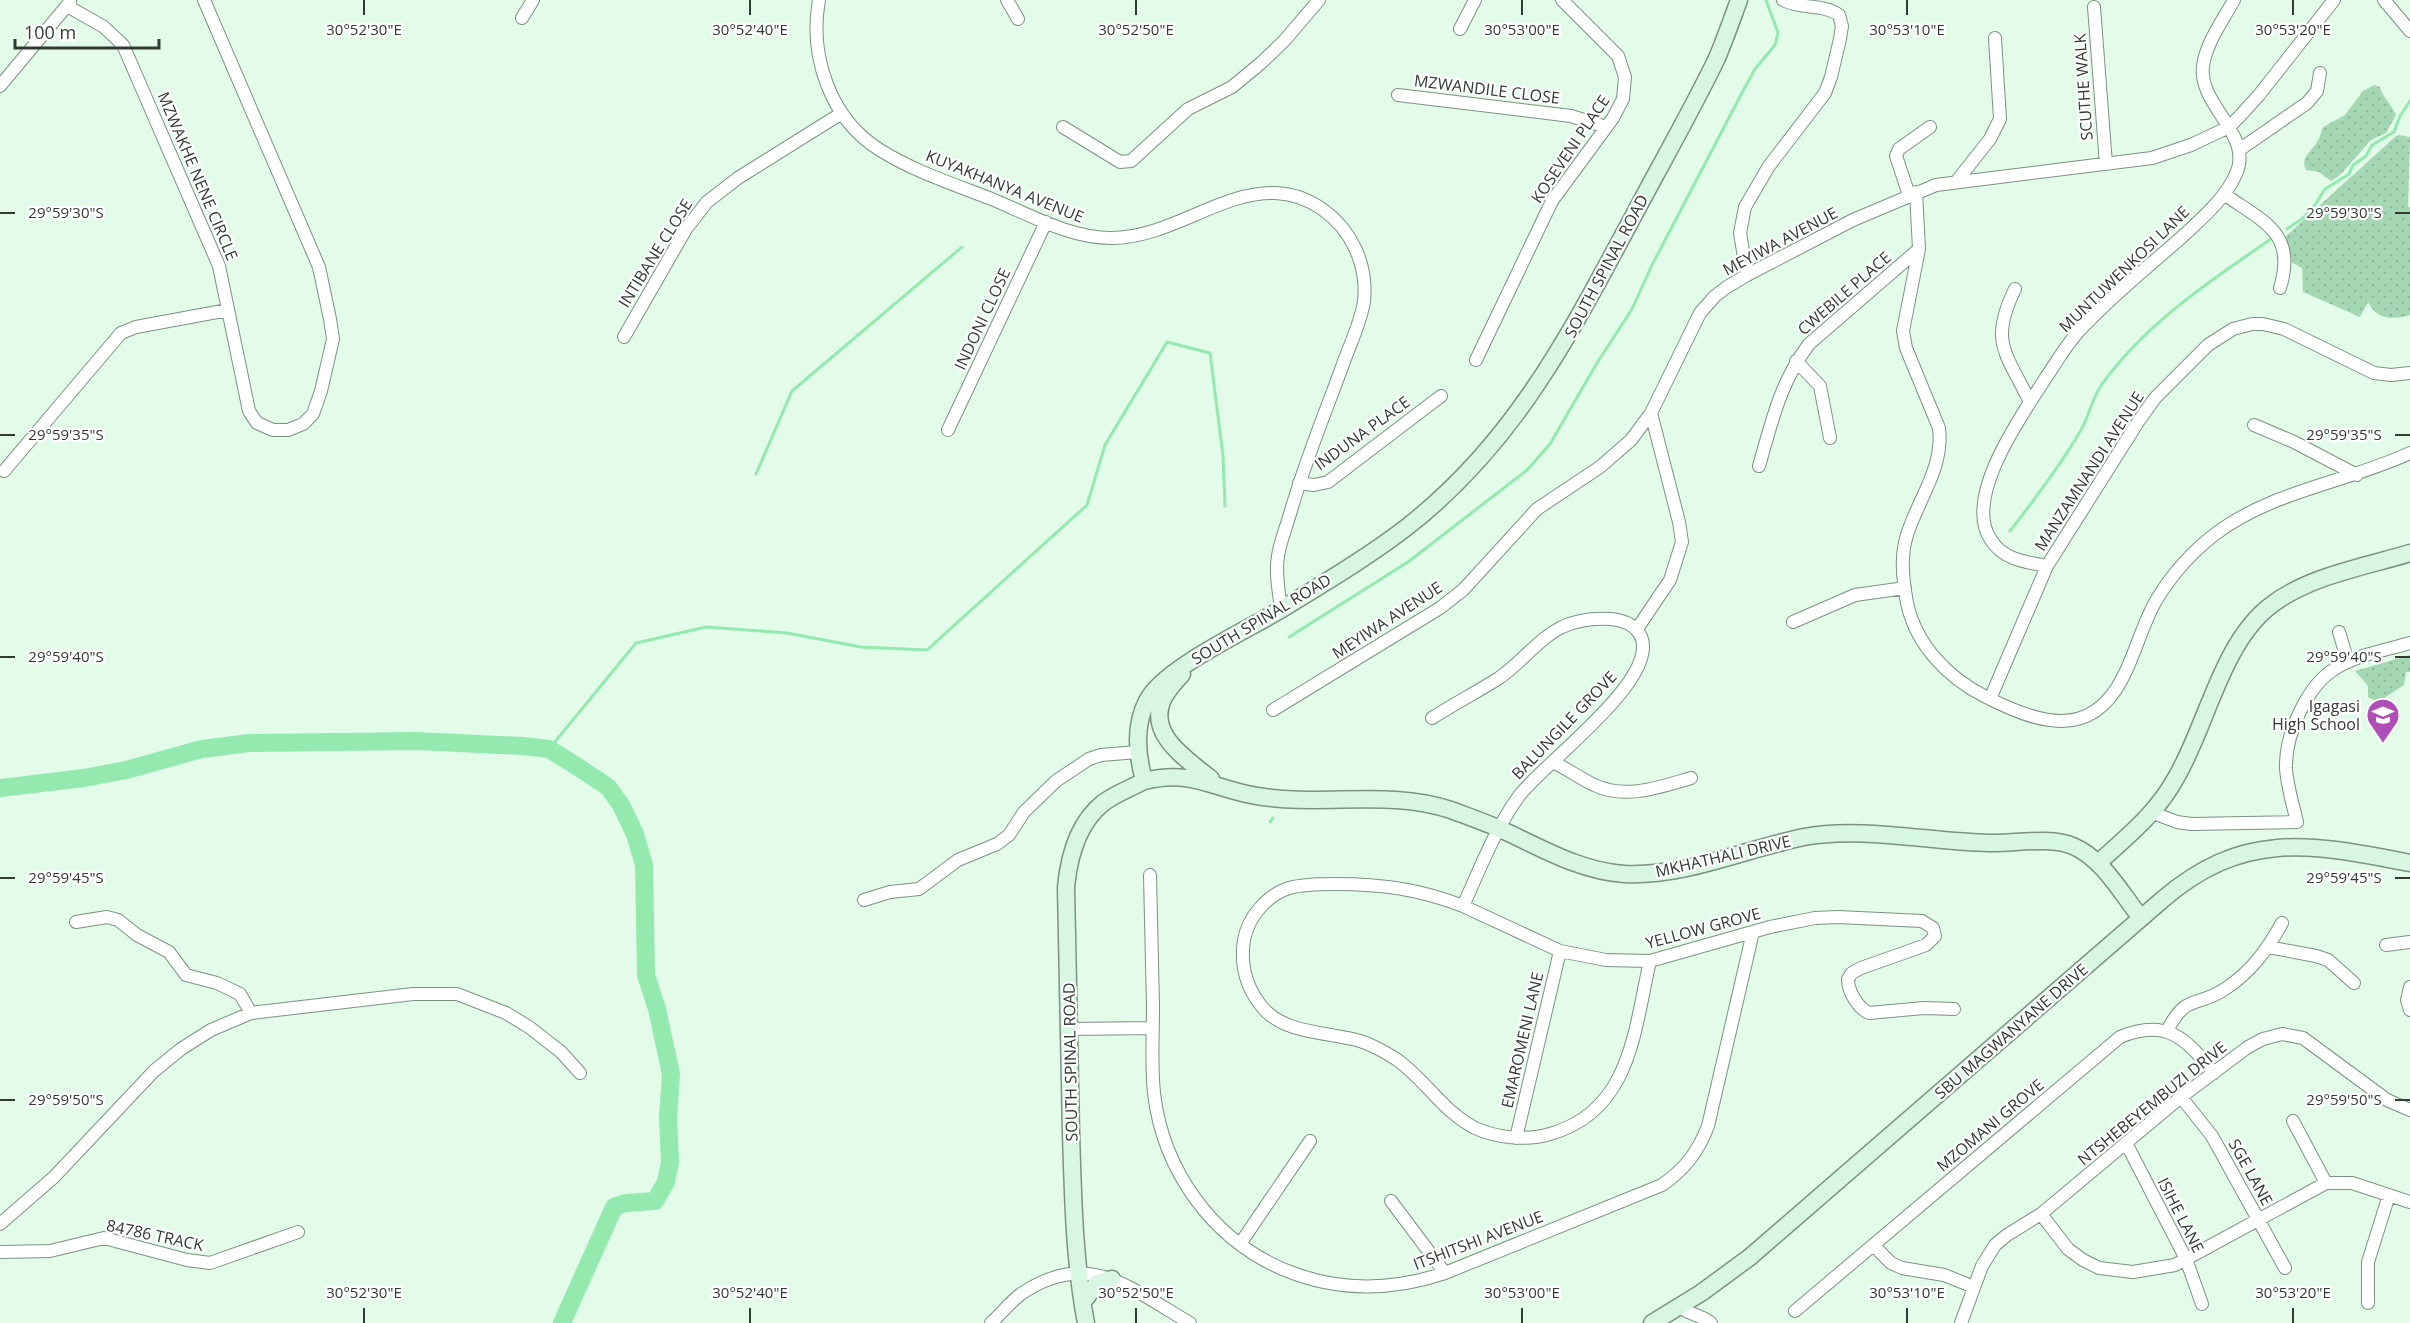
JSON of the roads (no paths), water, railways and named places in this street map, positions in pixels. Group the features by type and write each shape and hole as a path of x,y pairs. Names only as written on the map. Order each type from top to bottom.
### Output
{"street":[{"name":"MZWAKHE NENE CIRCLE","path":"69,3 104,27 123,45 219,266 249,411 257,423 273,430 288,430 303,424 313,414 333,339 319,267 204,0"},
{"path":"522,18 533,0"},
{"name":"KUYAKHANYA AVENUE","path":"819,0 816,25 820,62 827,85 842,113 865,139 880,151 908,165 1046,222 1087,236 1110,238 1137,236 1157,231 1242,198 1257,194 1277,193 1294,195 1328,212 1343,229 1356,250 1362,266 1364,302 1299,483 1278,554 1277,575 1281,609"},
{"path":"1007,0 1018,19"},
{"path":"1063,127 1112,158 1127,163 1188,109 1232,87 1261,63 1284,41 1319,0"},
{"path":"1460,29 1475,0"},
{"name":"KOSEVENI PLACE","path":"1476,360 1552,201 1606,127 1623,99 1625,77 1623,67 1608,45 1562,0"},
{"name":"SOUTH SPINAL ROAD","path":"1086,1323 1078,1272 1073,1212 1068,1029 1066,887 1068,864 1075,842 1087,821 1102,803 1144,781 1138,752 1140,719 1147,699 1160,682 1377,549 1430,509 1468,473 1499,438 1533,393 1564,345 1717,58 1739,0"},
{"path":"1747,274 1740,233 1745,207 1769,166 1825,93 1832,77 1842,26 1839,15 1834,12 1822,8 1799,6 1783,0"},
{"path":"2234,0 2212,39 2203,67 2203,80 2207,93 2229,127 2239,150 2307,103 2317,91 2320,73"},
{"name":"MEYIWA AVENUE","path":"1273,710 1440,608 1463,590 1538,509 1600,466 1631,440 1651,413 1700,313 1715,296 1747,274 1853,220 1912,193 1936,185 2152,158 2174,152 2229,127 2259,96 2334,0"},
{"path":"2384,0 2410,31"},
{"path":"0,86 69,3"},
{"name":"SCUTHE WALK","path":"2094,7 2106,164"},
{"path":"1956,182 1990,139 2000,119 1995,38"},
{"name":"MZWANDILE CLOSE","path":"1398,95 1571,116 1606,127"},
{"name":"INTIBANE CLOSE","path":"624,337 687,229 707,202 738,178 842,113"},
{"path":"1930,127 1899,149 1896,156 1912,193 1919,249 1903,331 1906,348 1939,428 1940,441 1937,463 1907,536 1902,560 1912,620 1921,639 1932,654 1960,682 1990,699 2028,715 2056,722 2070,722 2092,712 2114,693 2123,678 2157,600 2172,579 2212,537 2235,520 2272,501 2357,475 2410,453"},
{"name":"MUNTUWENKOSI LANE","path":"2047,566 2019,561 2000,550 1990,540 1983,515 1988,484 2007,439 2079,331 2191,228 2224,194 2237,172 2239,150"},
{"path":"2224,194 2276,232 2284,247 2285,268 2280,288"},
{"name":"INDONI CLOSE","path":"948,430 1046,222"},
{"name":"CWEBILE PLACE","path":"1758,466 1776,404 1796,361 1819,333 1919,249"},
{"path":"2015,289 2005,311 2001,340 2030,402"},
{"path":"4,471 121,333 136,327 228,310"},
{"name":"MANZAMNANDI AVENUE","path":"1990,699 2047,566 2155,398 2208,345 2234,329 2252,324 2270,325 2301,337 2373,373 2391,375 2410,373"},
{"path":"1796,361 1820,386 1830,438"},
{"name":"INDUNA PLACE","path":"1299,483 1314,485 1328,482 1441,396"},
{"path":"1432,718 1499,678 1550,634 1565,626 1584,620 1616,619 1637,629 1670,580 1682,542 1651,413"},
{"path":"2254,424 2357,475"},
{"path":"2098,863 2153,813 2177,777 2194,744 2231,655 2243,635 2270,606 2308,584 2410,553"},
{"path":"1793,622 1855,595 1905,588"},
{"name":"BALUNGILE GROVE","path":"1499,828 1523,790 1619,694 1640,666 1644,645 1637,629"},
{"path":"2339,632 2348,662"},
{"path":"2153,813 2191,824 2297,822 2286,771 2289,741 2302,709 2319,681 2337,667 2348,662 2410,643"},
{"path":"1194,660 1165,695 1160,715 1161,726 1172,747 1218,785"},
{"path":"864,900 890,892 919,889 958,860 1004,839 1024,812 1056,781 1089,759 1138,752"},
{"path":"1553,762 1596,786 1611,791 1645,791 1691,778"},
{"name":"MKHATHALI DRIVE","path":"1144,781 1173,776 1194,778 1253,796 1281,800 1371,798 1421,802 1499,828 1571,861 1622,873 1650,874 1680,869 1779,843 1829,834 1989,843 2057,842 2071,845 2098,863 2141,918"},
{"path":"1463,906 1499,828"},
{"name":"SBU MAGWANYANE DRIVE","path":"1652,1323 1750,1257 2141,918 2200,872 2224,860 2273,847 2301,846 2338,849 2410,863"},
{"name":"ITSHITSHI AVENUE","path":"1150,875 1155,1093 1166,1143 1187,1187 1220,1229 1270,1264 1313,1280 1364,1288 1391,1287 1421,1281 1444,1273 1662,1185 1677,1175 1700,1146 1708,1126 1753,932"},
{"name":"YELLOW GROVE","path":"1650,961 1627,1059 1609,1096 1595,1112 1582,1122 1538,1138 1516,1138 1475,1128 1456,1116 1420,1079 1378,1048 1360,1041 1295,1027 1277,1019 1264,1009 1253,994 1244,976 1242,956 1250,920 1273,896 1290,888 1313,884 1396,886 1422,892 1463,906 1560,951 1588,958 1650,961 1753,932 1815,918 1914,920 1929,925 1935,932 1932,941 1852,973 1848,979 1850,991 1862,1010 1869,1013 1924,1008 1954,1009"},
{"path":"76,922 107,917 118,920 137,935 169,952 186,975 217,983 240,994 251,1012"},
{"path":"2214,1072 2195,1049 2181,1037 2167,1031 2179,1010 2228,987 2253,967 2282,923"},
{"path":"2386,945 2410,942"},
{"path":"2268,947 2328,960 2354,983"},
{"name":"EMAROMENI LANE","path":"1516,1138 1560,951"},
{"path":"2410,987 2407,1000 2410,1010"},
{"path":"0,1224 61,1169 154,1071 181,1049 211,1030 251,1012 390,996 457,994 486,1004 529,1027 561,1052 579,1073"},
{"path":"1068,1029 1153,1028"},
{"name":"MZOMANI GROVE","path":"1795,1311 2120,1037 2134,1031 2153,1029 2167,1031"},
{"name":"NTSHEBEYEMBUZI DRIVE","path":"1961,1323 1982,1266 1995,1245 2041,1214 2181,1097 2263,1039 2292,1035 2303,1038 2387,1100 2410,1110"},
{"name":"SGE LANE","path":"2181,1097 2212,1136 2285,1268"},
{"path":"2293,1121 2326,1183"},
{"path":"1240,1244 1310,1141"},
{"name":"ISIHE LANE","path":"2126,1143 2186,1259 2202,1304"},
{"path":"2041,1214 2068,1249 2083,1260 2099,1268 2133,1272 2159,1269 2186,1259 2326,1183 2352,1184 2410,1202"},
{"path":"2368,1303 2368,1262 2389,1195"},
{"path":"1391,1201 1444,1273"},
{"name":"84786 TRACK","path":"0,1252 50,1251 104,1238 187,1260 210,1263 298,1232"},
{"path":"1873,1245 1891,1263 1902,1268 1944,1275 1974,1287"},
{"path":"991,1323 1020,1295 1039,1284 1078,1272 1088,1272 1112,1279 1190,1323"},
{"path":"1083,1302 1097,1283 1112,1279"},
{"path":"1679,1306 1689,1314 1705,1318 1712,1323"}],"waterway":[{"path":"1289,637 1408,562 1527,470 1550,444 1597,363 1632,309 1652,265 1755,69 1775,45 1778,33 1766,0"},
{"path":"2287,229 2303,218 2325,189 2349,174 2353,165 2366,156 2372,145 2394,132 2400,116 2410,101"},
{"path":"2010,531 2065,456 2084,425 2099,389 2119,362 2180,304 2271,239"},
{"path":"756,474 792,391 962,247"},
{"path":"549,749 636,643 706,627 787,633 861,647 927,650 1087,505 1105,445 1167,342 1210,353 1223,456 1225,506"},
{"path":"0,788 84,778 126,770 202,749 249,743 416,741 549,749 608,787 621,805 635,834 644,865 646,975 657,1009 671,1074 668,1117 670,1162 666,1182 655,1201 626,1203 614,1207 562,1323"},
{"path":"1270,822 1273,818"}],"place":[{"name":"Igagasi High School","path":"2383,744"}]}
